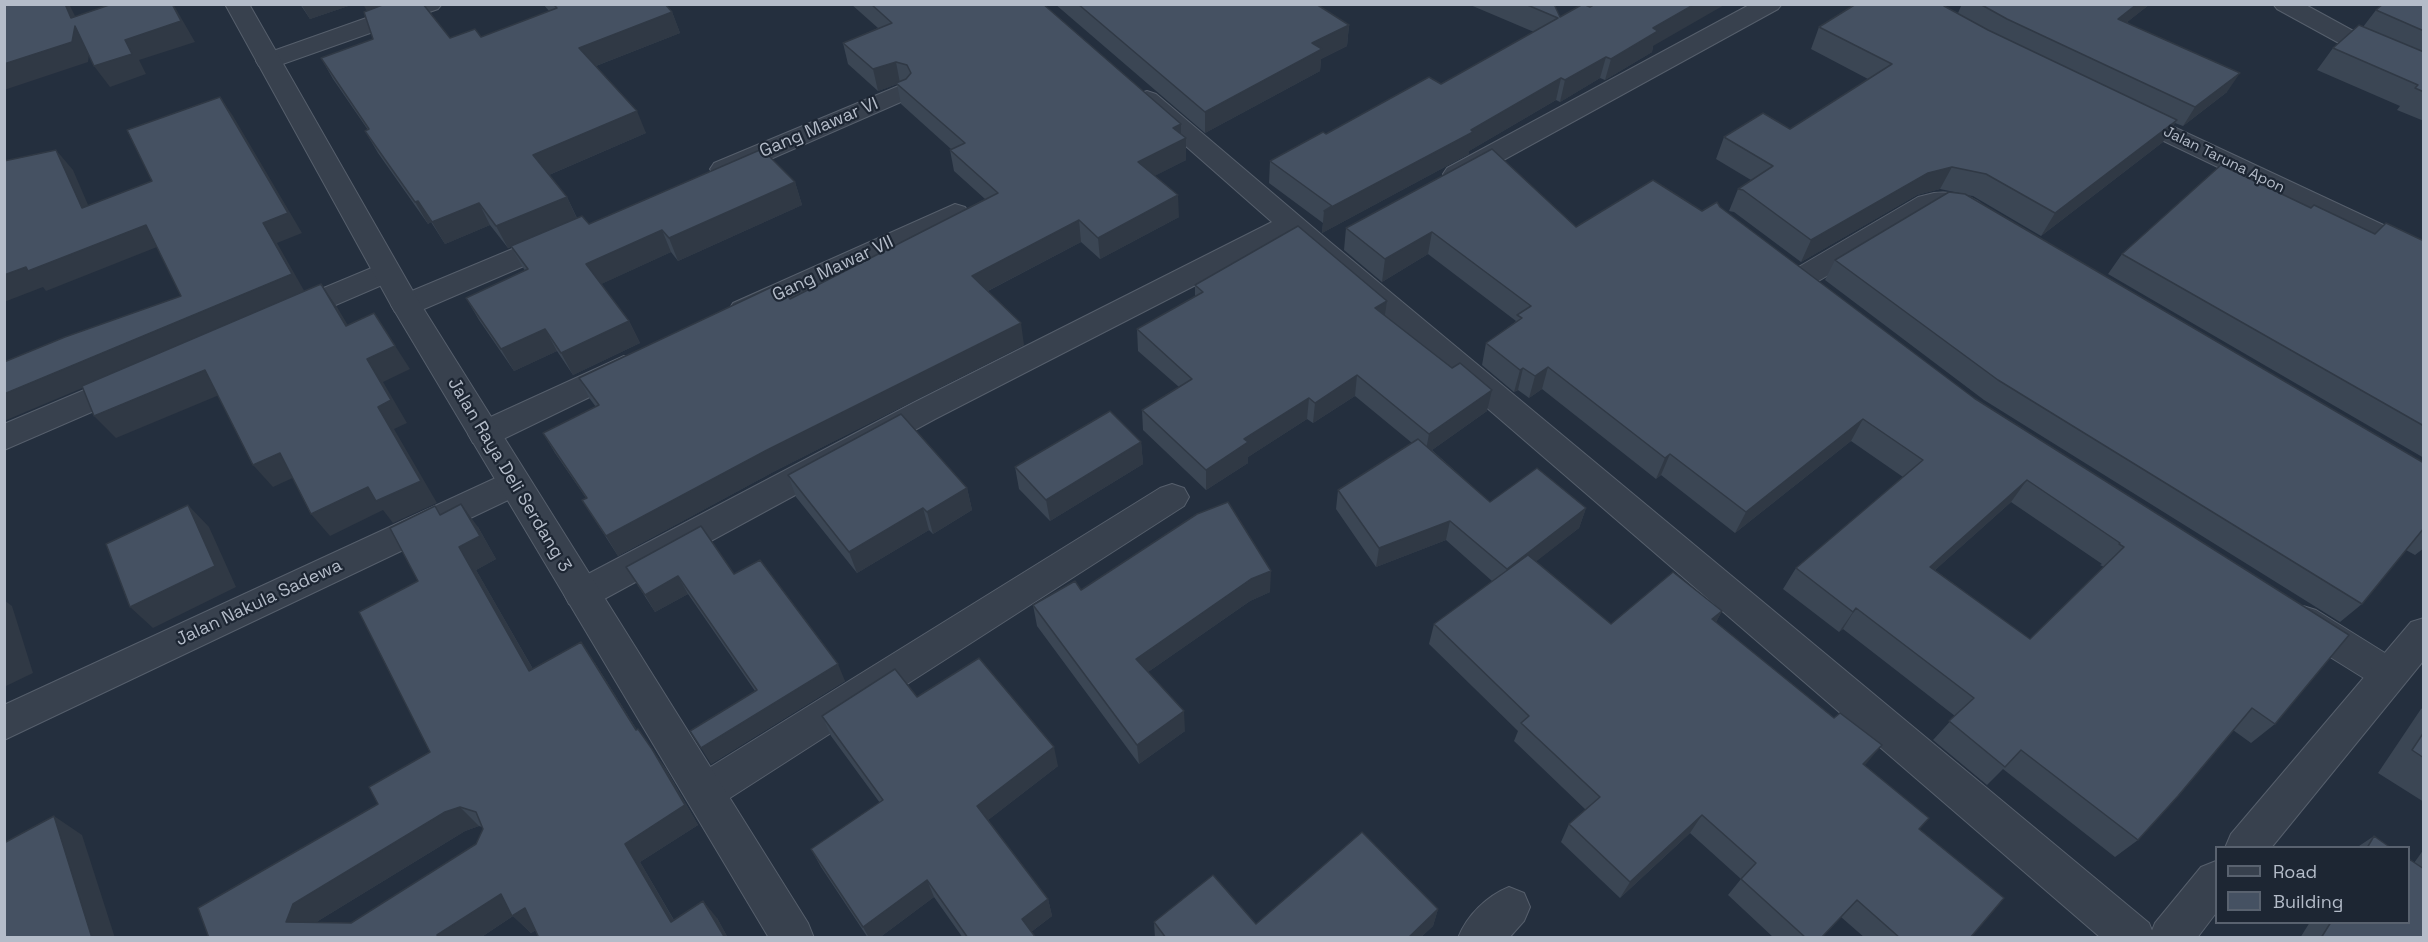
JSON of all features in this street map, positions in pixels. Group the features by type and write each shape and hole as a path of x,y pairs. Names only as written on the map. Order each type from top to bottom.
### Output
{"street":[{"name":"Jalan Raya Deli Serdang 3","path":"237,4 386,272 793,938"},
{"path":"268,61 430,4"},
{"path":"1433,187 1770,4"},
{"path":"2284,4 2348,38 2424,72"},
{"path":"1124,80 1292,224 1330,243 2134,938"},
{"name":"Gang Mawar VI","path":"705,177 902,93"},
{"name":"Jalan Taruna Apon","path":"2104,102 2424,256"},
{"path":"1828,300 1790,272 1928,203 1941,200 1962,204 1992,222"},
{"name":"Gang Mawar VII","path":"721,321 955,213"},
{"path":"582,594 975,385 1292,224"},
{"path":"406,305 586,228"},
{"path":"268,323 386,272"},
{"path":"484,435 646,356"},
{"path":"4,438 160,369"},
{"name":"Jalan Nakula Sadewa","path":"4,723 513,483"},
{"path":"705,792 1172,497"},
{"path":"2277,604 2388,674"},
{"path":"2247,846 2424,633"},
{"path":"2170,938 2215,884"},
{"path":"1479,938 1509,907"}],"building":[{"path":"4,4 65,4 71,18 112,4 172,4 181,21 125,40 132,54 94,66 75,26 72,42 4,64"},
{"path":"385,4 423,4 450,38 475,29 481,37 557,8 553,4 665,4 672,12 579,48 637,111 533,155 567,197 496,226 479,203 432,222 418,201 415,202 365,131 369,129 321,58 373,39 364,12"},
{"path":"871,4 1043,4 1181,124 1173,128 1186,138 1138,162 1178,195 1098,238 1079,220 972,276 1021,323 767,450 606,536 582,500 587,498 543,433 599,405 579,378 778,284 790,299 998,193 950,150 965,143 896,83 906,79 911,73 907,65 896,62 873,69 843,43 892,23"},
{"path":"1078,4 1316,4 1349,25 1312,43 1322,49 1205,112"},
{"path":"1525,4 1554,4 1560,17 1583,4 1590,7 1595,4 1695,4 1653,28 1658,31 1611,59 1606,57 1565,80 1561,78 1471,130 1473,132 1324,211 1332,206 1270,161 1323,132 1326,134 1429,77 1441,84 1558,18"},
{"path":"1856,4 1944,4 1988,30 2177,120 2055,213 1986,174 1952,167 1928,173 1811,240 1743,190 1738,189 1773,166 1724,137 1763,113 1790,129 1892,64 1819,27"},
{"path":"1980,4 2137,4 2118,19 2240,73 2195,107 2007,19"},
{"path":"2383,4 2424,4 2424,31 2376,10"},
{"path":"2359,25 2424,52 2424,92 2415,88 2418,85 2333,48"},
{"path":"220,97 288,213 263,223 292,274 4,394 4,362 65,337 181,296 146,225 28,271 26,267 4,275 4,161 56,150 82,208 152,181 127,130"},
{"path":"762,149 795,182 669,238 662,230 586,264 629,321 561,353 545,329 501,349 466,298 528,269 511,246 582,216 589,224"},
{"path":"1492,149 1576,227 1653,180 1702,211 1717,202 1720,207 1974,398 2349,635 2275,724 2252,708 2138,840 2021,750 2005,767 1949,721 1974,698 1856,608 1853,612 1796,568 1923,460 1863,419 1746,512 1670,454 1665,458 1548,367 1535,376 1523,368 1520,370 1486,343 1522,318 1517,315 1531,306 1432,232 1385,259 1346,228","holes":["2027,480 2124,547 2030,639 1930,567"]},
{"path":"2221,165 2311,208 2314,205 2375,234 2386,223 2424,241 2424,426 2122,254"},
{"path":"1949,192 1965,194 2424,463 2424,528 2362,604 1998,380 1835,260"},
{"path":"1298,226 1387,301 1375,308 1452,368 1460,363 1492,390 1429,434 1357,375 1315,403 1309,398 1244,439 1248,442 1206,470 1142,410 1192,379 1137,329 1203,292 1195,285"},
{"path":"321,284 346,326 374,313 395,346 367,359 391,400 378,407 421,481 376,501 368,487 311,514 280,453 253,465 205,370 94,416 82,386"},
{"path":"1110,411 1141,442 1046,500 1015,467"},
{"path":"901,414 967,488 927,512 923,508 849,552 788,475"},
{"path":"1418,439 1490,502 1537,468 1586,508 1507,569 1450,521 1379,548 1338,490"},
{"path":"1228,502 1271,571 1251,579 1136,659 1184,711 1137,745 1033,605 1075,581 1081,590 1197,514"},
{"path":"461,504 480,536 459,547 529,671 581,642 636,730 638,729 652,749 685,805 625,844 671,922 703,901 725,938 539,938 525,908 512,916 501,894 437,935 438,938 209,938 198,908 378,804 369,787 430,752 359,612 418,581 390,528 435,506 440,515","holes":["460,807 476,812 483,829 476,844 351,923 286,922 293,904 445,812"]},
{"path":"188,505 215,566 130,607 106,544"},
{"path":"701,526 734,574 760,560 838,664 701,748 690,731 757,690 678,576 645,595 626,567"},
{"path":"1528,555 1611,624 1673,572 1722,611 1712,619 1834,718 1840,713 1882,745 1863,764 1929,818 1919,829 2004,898 1970,938 1900,938 1857,900 1821,938 1806,938 1741,879 1756,863 1702,815 1630,882 1569,824 1600,797 1521,723 1529,716 1434,624"},
{"path":"979,658 1054,747 977,806 1048,899 1022,919 1036,938 968,938 927,880 863,927 811,849 883,800 822,716 895,669 917,697"},
{"path":"2424,732 2424,758 2412,750"},
{"path":"54,816 92,938 4,938 4,843"},
{"path":"1362,832 1438,909 1408,938 1166,938 1154,922 1213,875 1256,924"},
{"path":"2374,836 2388,846 2368,846"},
{"path":"2410,860 2424,869 2424,938 2321,938 2330,924 2410,924"}]}
